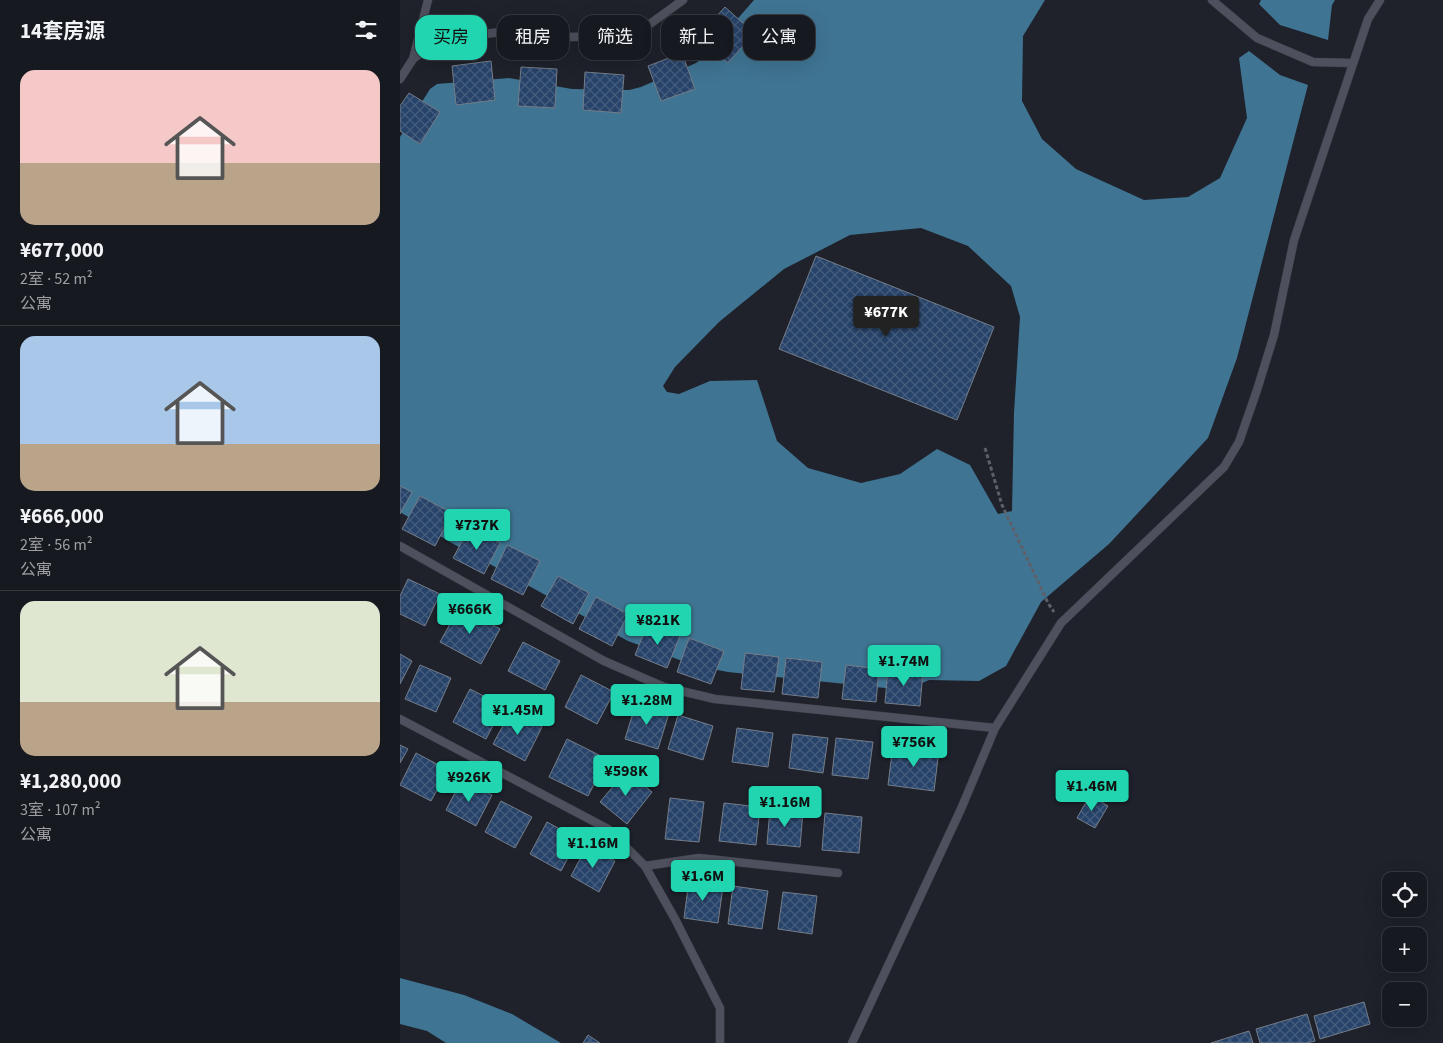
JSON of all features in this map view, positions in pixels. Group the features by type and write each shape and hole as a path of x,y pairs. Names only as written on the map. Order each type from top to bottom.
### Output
{"lane":[{"path":"400,79 413,59 428,0"},
{"path":"413,59 433,44 456,37 510,31 568,37 613,36 647,26 683,0"},
{"path":"1212,0 1257,38 1313,62 1352,64"},
{"path":"852,1043 960,809 994,728 1061,623 1224,467 1239,442 1274,335 1294,240 1368,19 1380,0"},
{"path":"400,546 604,661 664,687 714,699 994,728"},
{"path":"400,719 608,829 645,866 675,919 720,1008 720,1043"},
{"path":"645,866 699,858 838,873"}],"path":[{"path":"985,448 1002,505 1048,604"}],"water":[{"path":"754,0 1045,0 1023,36 1022,101 1042,139 1076,169 1144,200 1188,197 1220,178 1247,118 1239,58 1249,51 1280,75 1308,85 1237,358 1208,438 1109,544 1041,602 1006,666 979,681 929,680 905,690 728,672 696,666 628,641 400,512 400,137 430,89 437,84 509,78 572,89 629,90 641,87 700,60 733,60 733,24","holes":["921,228 968,246 1011,286 1020,317 1014,413 1012,511 998,514 970,465 937,449 900,474 861,483 808,468 777,441 757,380 710,381 679,394 667,392 663,386 675,367 719,322 784,269 850,235"]},
{"path":"1261,0 1335,0 1332,5 1328,40 1280,25 1259,4"},
{"path":"400,978 464,995 512,1014 561,1043 446,1043 427,1031 400,1024"}],"building":[{"path":"725,7 743,23 743,46 733,57 733,15 718,15"},
{"path":"664,60 685,60 695,89 661,101 648,66"},
{"path":"491,61 495,100 456,105 452,66"},
{"path":"521,67 557,69 555,108 518,106"},
{"path":"585,72 624,75 621,113 583,110"},
{"path":"409,93 440,112 420,144 400,131 400,106"},
{"path":"816,256 994,327 957,420 779,349"},
{"path":"400,486 412,492 400,514"},
{"path":"420,496 452,513 435,546 402,529"},
{"path":"470,527 500,543 484,574 453,558"},
{"path":"507,545 540,561 523,595 491,579"},
{"path":"558,576 589,593 573,624 541,606"},
{"path":"408,579 440,594 425,626 400,614 400,596"},
{"path":"596,597 628,614 612,646 579,629"},
{"path":"460,606 500,629 481,664 440,642"},
{"path":"648,623 680,636 667,668 635,655"},
{"path":"689,638 724,651 711,684 677,672"},
{"path":"523,642 560,661 545,690 508,671"},
{"path":"745,653 779,657 774,692 741,689"},
{"path":"400,654 412,661 400,684"},
{"path":"786,658 822,662 818,698 782,694"},
{"path":"420,665 451,678 436,712 405,699"},
{"path":"846,665 879,669 876,702 842,699"},
{"path":"888,668 923,671 920,706 885,703"},
{"path":"581,675 614,692 597,724 565,707"},
{"path":"470,689 503,706 486,739 453,722"},
{"path":"636,703 669,713 658,749 625,739"},
{"path":"511,711 542,727 525,761 493,744"},
{"path":"678,715 713,726 703,760 668,749"},
{"path":"737,728 773,733 768,767 732,762"},
{"path":"793,734 828,738 823,773 789,768"},
{"path":"836,738 873,742 868,779 832,775"},
{"path":"567,739 607,759 588,796 549,777"},
{"path":"400,745 408,749 400,763"},
{"path":"893,745 939,750 934,791 888,785"},
{"path":"416,753 448,770 431,801 400,785"},
{"path":"626,771 652,792 627,824 600,802"},
{"path":"462,779 492,795 476,826 446,810"},
{"path":"1090,795 1108,806 1095,828 1077,818"},
{"path":"670,798 704,802 699,842 665,839"},
{"path":"501,801 532,817 515,848 485,832"},
{"path":"724,803 760,807 756,845 719,841"},
{"path":"770,809 803,811 800,847 767,844"},
{"path":"825,813 862,817 859,853 822,850"},
{"path":"547,822 578,839 561,871 530,854"},
{"path":"587,846 615,861 599,892 571,876"},
{"path":"689,880 723,886 718,923 684,918"},
{"path":"733,886 768,891 762,929 728,924"},
{"path":"783,892 817,896 812,934 778,929"},
{"path":"1364,1002 1370,1024 1320,1039 1314,1016"},
{"path":"1307,1014 1315,1041 1307,1043 1260,1043 1256,1029"},
{"path":"1249,1031 1253,1043 1211,1043"},
{"path":"588,1035 600,1043 583,1043"}]}
